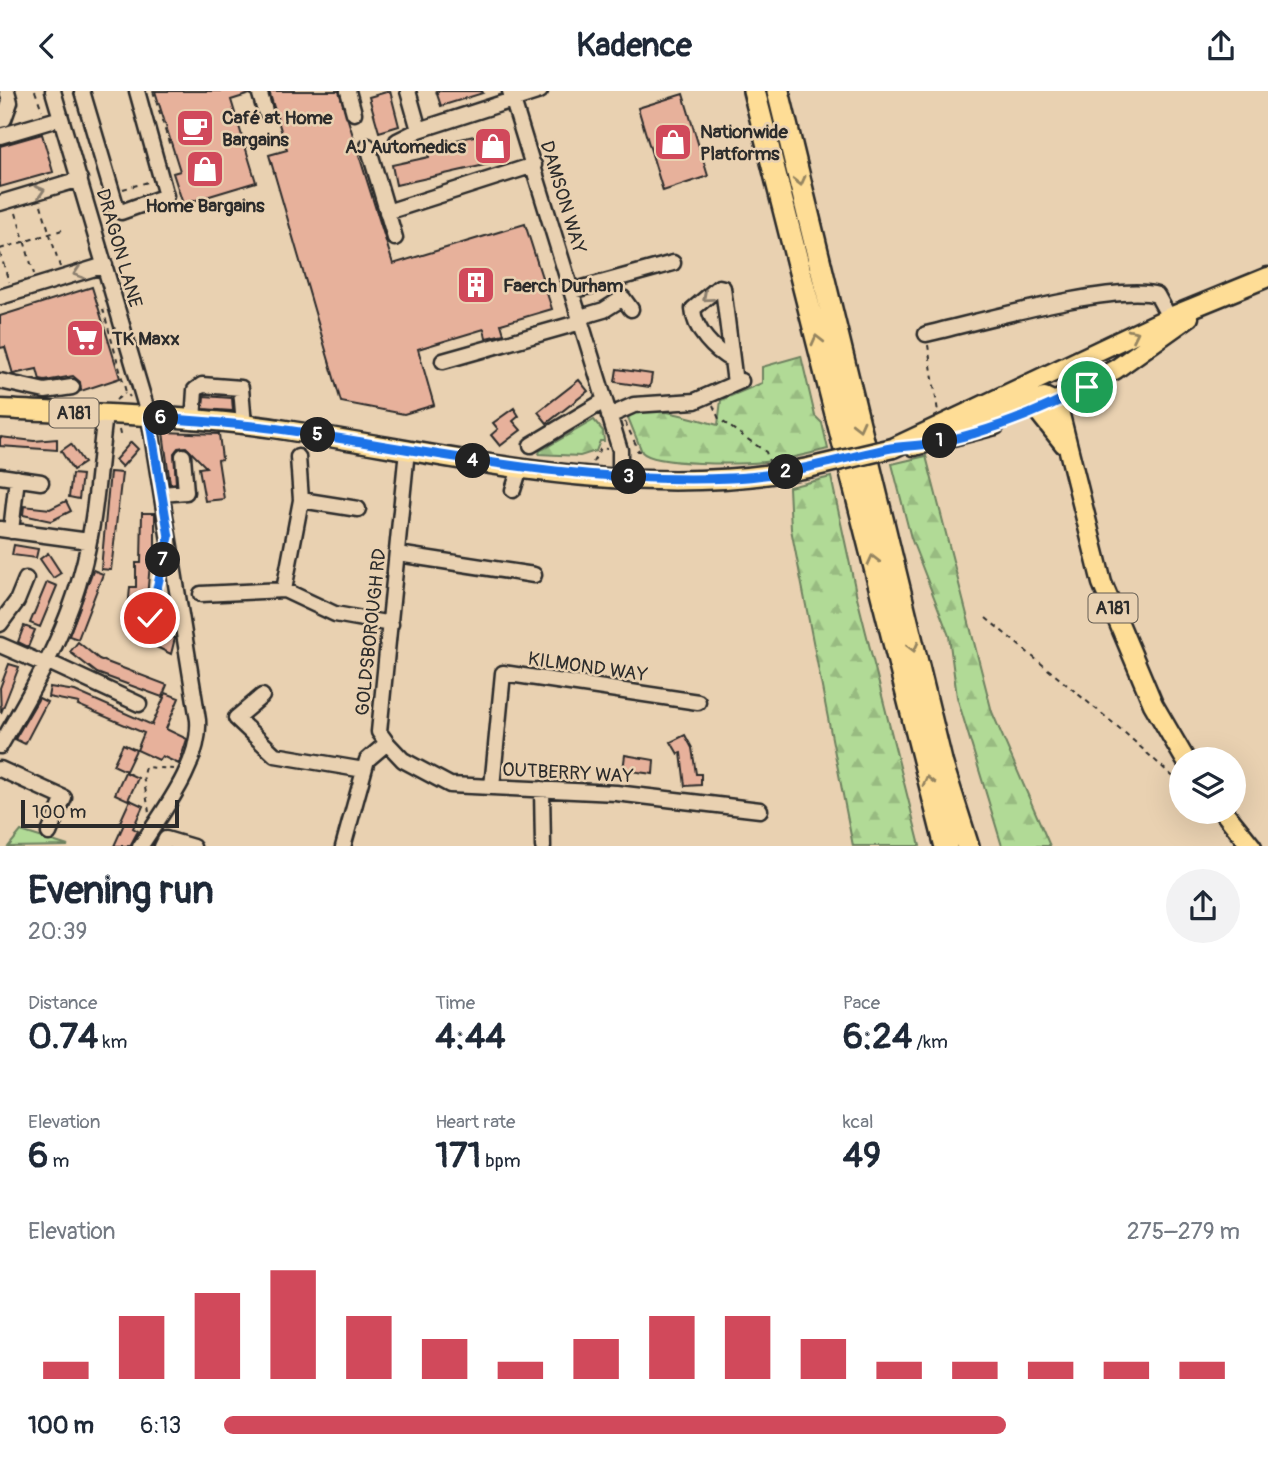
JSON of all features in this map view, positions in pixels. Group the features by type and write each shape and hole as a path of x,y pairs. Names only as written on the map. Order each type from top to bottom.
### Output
{"highway":[{"path":"754,91 947,846"},
{"path":"778,91 942,765 968,846"}],"main road":[{"path":"947,424 1268,277"},
{"path":"1044,379 1036,390 1036,404 1057,403 1116,369 1172,322"},
{"name":"A181","path":"1057,403 1102,583 1153,704 1178,747"},
{"name":"A181","path":"1036,404 1066,447"},
{"name":"A181","path":"893,448 947,424 986,418 1036,404"},
{"name":"A181","path":"0,409 244,425 520,468 676,480 773,475 893,448 930,444 985,429 1036,404"},
{"path":"1234,824 1252,846"}],"street":[{"path":"0,120 4,119 10,102 7,91"},
{"name":"DRAGON LANE","path":"53,91 55,120 80,179 149,417 199,733 186,770 140,846"},
{"path":"82,91 117,209 127,211 163,199 166,195 137,91"},
{"path":"259,91 265,111"},
{"path":"348,91 354,113"},
{"path":"408,91 419,130"},
{"path":"397,141 512,95 540,91"},
{"name":"DAMSON WAY","path":"512,95 604,401 614,413 620,450 620,477"},
{"path":"0,136 55,120"},
{"path":"368,146 395,238"},
{"path":"387,212 534,165"},
{"path":"6,201 80,179"},
{"path":"572,291 673,263"},
{"path":"6,295 105,265"},
{"path":"614,413 653,402 684,404 738,382 732,361 723,288 719,287 693,309 693,318 706,338 732,361"},
{"path":"926,334 1070,301 1144,291 1157,295 1172,322"},
{"path":"443,361 580,319 604,310 623,298 631,309"},
{"path":"0,381 44,391 72,387"},
{"path":"193,421 195,390 202,385 241,388 244,425"},
{"path":"531,445 604,401"},
{"path":"0,746 45,662 81,578 89,541 105,415"},
{"name":"GOLDSBOROUGH RD","path":"387,743 379,732 407,450"},
{"path":"162,494 192,491 183,456"},
{"path":"284,590 301,500 298,457"},
{"path":"513,490 520,468"},
{"path":"0,476 41,482"},
{"path":"17,478 5,530 89,541"},
{"path":"301,500 358,509"},
{"path":"398,554 534,575"},
{"path":"0,624 17,601 25,577"},
{"path":"201,594 284,590 335,614 391,624"},
{"path":"0,645 139,704"},
{"name":"KILMOND WAY","path":"492,787 503,673 698,702"},
{"path":"262,696 236,718 275,755 364,770"},
{"path":"343,846 367,760 387,743"},
{"name":"OUTBERRY WAY","path":"387,743 403,760 450,785 616,793 760,810"},
{"path":"0,769 68,800 49,833"},
{"path":"542,789 543,846"},
{"path":"162,846 166,839 193,846"}],"path":[{"path":"35,91 55,120"},
{"path":"153,91 170,146"},
{"path":"112,192 162,178"},
{"path":"37,191 63,278"},
{"path":"6,201 24,241 38,285"},
{"path":"0,249 62,230"},
{"path":"0,253 6,295"},
{"path":"926,334 947,424"},
{"path":"709,394 719,419 766,452 773,475"},
{"path":"589,475 601,448 639,451 614,413"},
{"path":"162,564 150,618 185,634"},
{"path":"986,618 1124,732 1169,773"},
{"path":"152,828 144,785 145,767 186,770"}],"green space":[{"path":"801,356 815,416 822,423 828,449 780,460 737,463 663,460 642,452 627,415 636,411 659,411 718,425 721,400 762,383 762,367"},
{"path":"594,420 603,431 604,441 600,441 596,451 580,456 539,454 540,451"},
{"path":"926,456 992,712 1050,846 1002,846 957,697 949,636 911,538 892,464"},
{"path":"831,477 857,597 920,846 853,846 791,529 789,487"},
{"path":"21,831 68,846 9,846"}],"building":[{"path":"155,91 250,91 250,94 231,100 256,182 183,204 173,173 180,171"},
{"path":"269,91 339,91 393,264 525,224 552,309 501,324 504,334 486,338 484,329 418,349 434,405 404,414 341,402 269,155 287,150"},
{"path":"390,91 399,126 379,132 369,97"},
{"path":"436,91 482,91 483,93 441,106"},
{"name":"Nationwide Platforms","path":"683,94 708,176 663,191 638,108"},
{"path":"500,130 507,160 396,185 392,165 429,157 426,147"},
{"path":"42,134 53,172 0,187 0,146"},
{"path":"92,287 120,378 81,391 80,382 73,376 45,381 40,380 37,369 13,374 5,347 0,348 0,316"},
{"path":"617,369 652,374 650,387 615,382"},
{"path":"579,380 588,391 547,423 538,412"},
{"path":"204,396 232,398 233,411 203,409"},
{"path":"514,408 519,416 513,421 521,430 500,446 491,435 498,429 493,423"},
{"path":"163,432 219,434 222,459 218,460 224,499 205,501 199,468 206,467 186,447 178,448 174,453 176,483 170,484"},
{"path":"0,437 34,441 57,439 57,450 0,446"},
{"path":"131,442 138,449 122,467 115,460"},
{"path":"71,444 84,463 73,470 61,451"},
{"path":"110,472 122,473 111,570 101,569"},
{"path":"72,474 82,475 79,499 69,497"},
{"path":"66,501 71,511 51,521 23,515 24,506 50,509"},
{"path":"142,513 155,513 155,563 150,563 146,610 141,610 141,633 126,634 130,587 136,587 136,563 141,563"},
{"path":"14,545 38,549 36,558 12,555"},
{"path":"48,553 61,573 53,578 40,559"},
{"path":"93,570 103,574 78,639 69,636"},
{"path":"47,582 57,586 40,627 30,623"},
{"path":"24,626 35,630 28,647 18,642"},
{"path":"154,629 175,638 171,654 148,643"},
{"path":"78,642 99,659 167,685 162,697 97,673 70,652"},
{"path":"9,664 19,667 1,713 0,688"},
{"path":"50,687 75,691 152,725 166,693 179,698 166,729 187,739 179,764 162,756 159,760 137,750 144,733 78,705 79,703 48,697"},
{"path":"39,698 47,702 25,744 15,739"},
{"path":"685,735 692,748 696,774 701,774 701,785 685,786 681,753 678,754 671,742"},
{"path":"123,744 136,750 126,771 113,765"},
{"path":"625,755 654,760 653,774 623,770"},
{"path":"125,772 138,778 128,800 115,794"},
{"path":"130,800 143,806 133,828 138,831 130,846 114,846 124,824 120,822"}],"place":[{"name":"Café at Home Bargains","path":"195,128"},
{"name":"Nationwide Platforms","path":"673,142"},
{"name":"AJ Automedics","path":"493,146"},
{"name":"Home Bargains","path":"205,169"},
{"name":"Faerch Durham","path":"476,285"},
{"name":"TK Maxx","path":"85,338"}],"route":[{"path":"150,618 169,537 149,417 284,429 565,473 676,480 773,475 893,448 930,444 985,429 1057,403 1087,387"}]}
